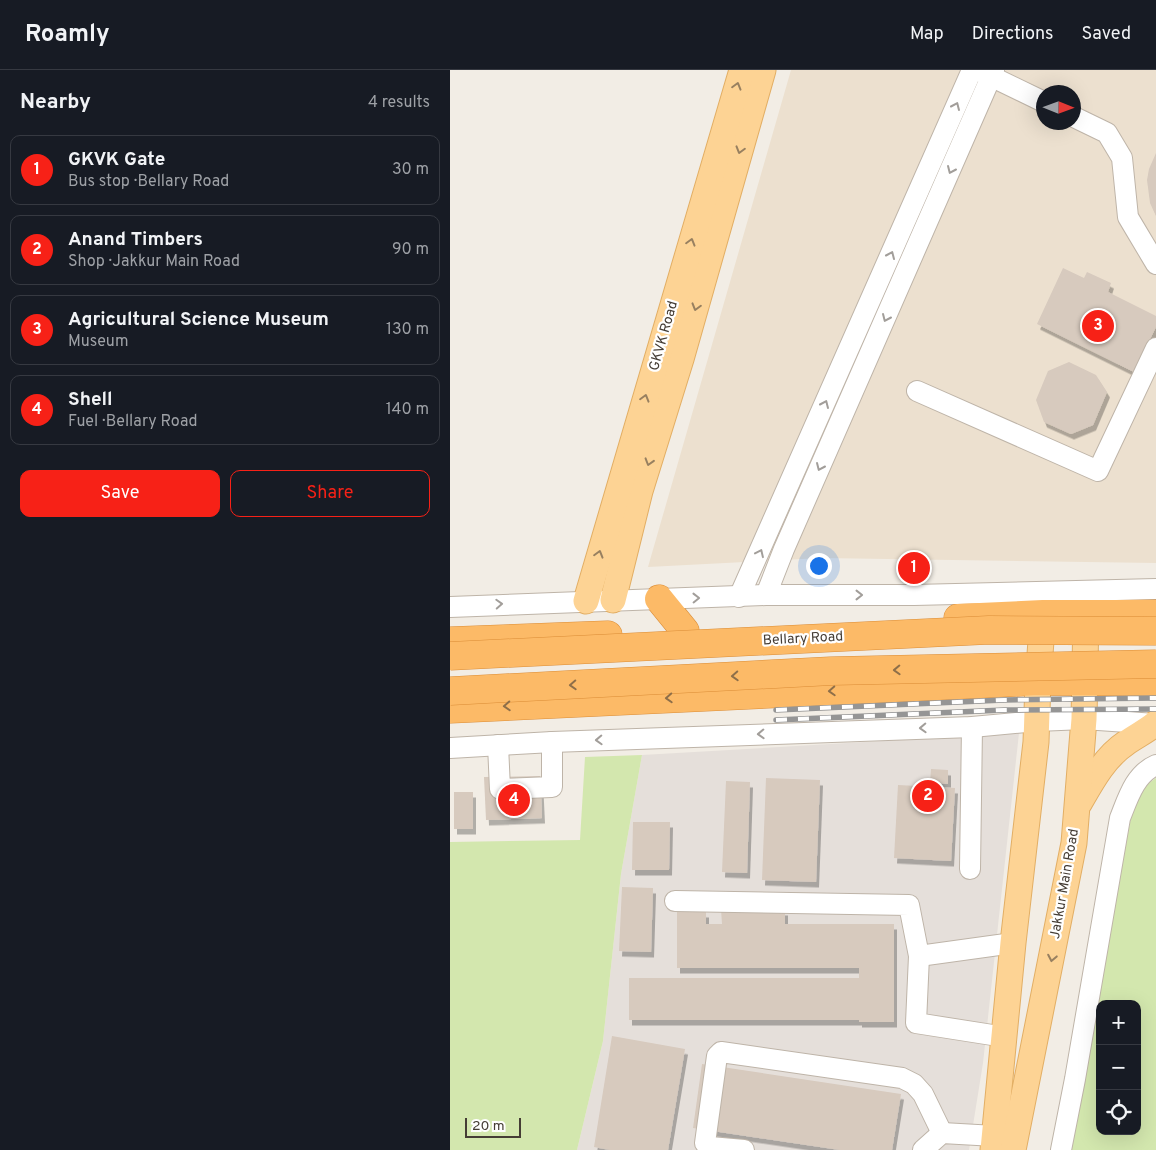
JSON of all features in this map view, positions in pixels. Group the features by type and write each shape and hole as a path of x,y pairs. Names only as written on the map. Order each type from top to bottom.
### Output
{"highway":[{"path":"659,599 685,631"},
{"name":"Bellary Road","path":"450,641 685,631 1043,603 1086,602 1156,614"},
{"name":"Bellary Road","path":"450,656 989,630 1156,631"},
{"path":"450,691 831,671 1156,664"},
{"path":"450,709 1038,682 1156,682"}],"main road":[{"name":"GKVK Road","path":"586,601 742,70"},
{"name":"GKVK Road","path":"612,600 640,491 682,359 764,70"},
{"name":"Jakkur Main Road","path":"1000,1145 1074,843 1084,719 1086,602"},
{"path":"1000,1145 1005,1038 1013,943 1036,742 1043,603"},
{"path":"1077,807 1093,778 1111,756 1124,744 1156,723"}],"street":[{"path":"739,597 972,70"},
{"path":"766,596 784,549 988,72 1036,98"},
{"path":"1081,120 1107,133 1122,158 1128,217 1156,264"},
{"path":"917,391 1098,471 1156,348"},
{"path":"1086,602 1156,589"},
{"path":"450,607 766,596 914,595 1043,603"},
{"path":"450,748 552,742 972,726 1084,719 1156,723"},
{"path":"970,869 972,726"},
{"path":"498,745 500,789 552,787 552,742"},
{"path":"1061,1150 1120,818 1132,789 1147,769 1156,765"},
{"path":"675,901 909,905 919,956 916,1023 1005,1038"},
{"path":"919,956 1013,943"},
{"path":"744,1150 710,1146 705,1143 717,1056 722,1052 902,1078 914,1084 923,1094 942,1133"},
{"path":"942,1133 1000,1145"},
{"path":"923,1150 942,1133"}],"shaded area":[{"path":"791,70 1156,70 1156,563 822,558 648,567"},
{"path":"1019,733 983,1063 969,1150 577,1150 603,1041 621,874 642,755"}],"green space":[{"path":"642,755 621,874 603,1041 577,1150 450,1150 450,842 580,840 585,757"},
{"path":"1156,778 1156,1150 1070,1150 1096,1008 1096,1135 1141,1135 1141,1000 1097,1000 1133,806 1146,785"}],"building":[{"path":"1156,153 1156,216 1150,203 1147,180 1149,169"},
{"path":"1063,268 1084,278 1087,272 1111,283 1108,292 1156,316 1156,327 1134,372 1037,324"},
{"path":"1069,362 1096,375 1107,392 1093,425 1071,434 1044,422 1036,400 1048,371"},
{"path":"931,769 948,770 948,784 930,783"},
{"path":"540,776 542,818 486,820 484,777"},
{"path":"766,778 820,780 816,882 762,880"},
{"path":"726,781 750,782 747,873 722,872"},
{"path":"898,785 955,788 951,861 894,858"},
{"path":"454,792 473,792 473,829 454,829"},
{"path":"633,822 670,822 669,870 632,870"},
{"path":"622,887 653,888 651,952 619,951"},
{"path":"721,909 785,910 785,924 894,924 894,1022 859,1022 859,1020 629,1020 629,978 859,978 859,968 677,968 677,911 706,912 706,924 722,924"},
{"path":"612,1036 685,1049 668,1150 610,1150 594,1147"},
{"path":"702,1064 901,1094 892,1150 840,1150 693,1128"}],"railway":[{"path":"776,710 1004,700 1156,698"},
{"path":"776,720 1004,710 1156,709"}],"place":[{"name":"Agricultural Science Museum","path":"1098,326"},
{"name":"GKVK Gate","path":"914,568"},
{"name":"Anand Timbers","path":"928,796"},
{"name":"Shell","path":"514,800"}]}
